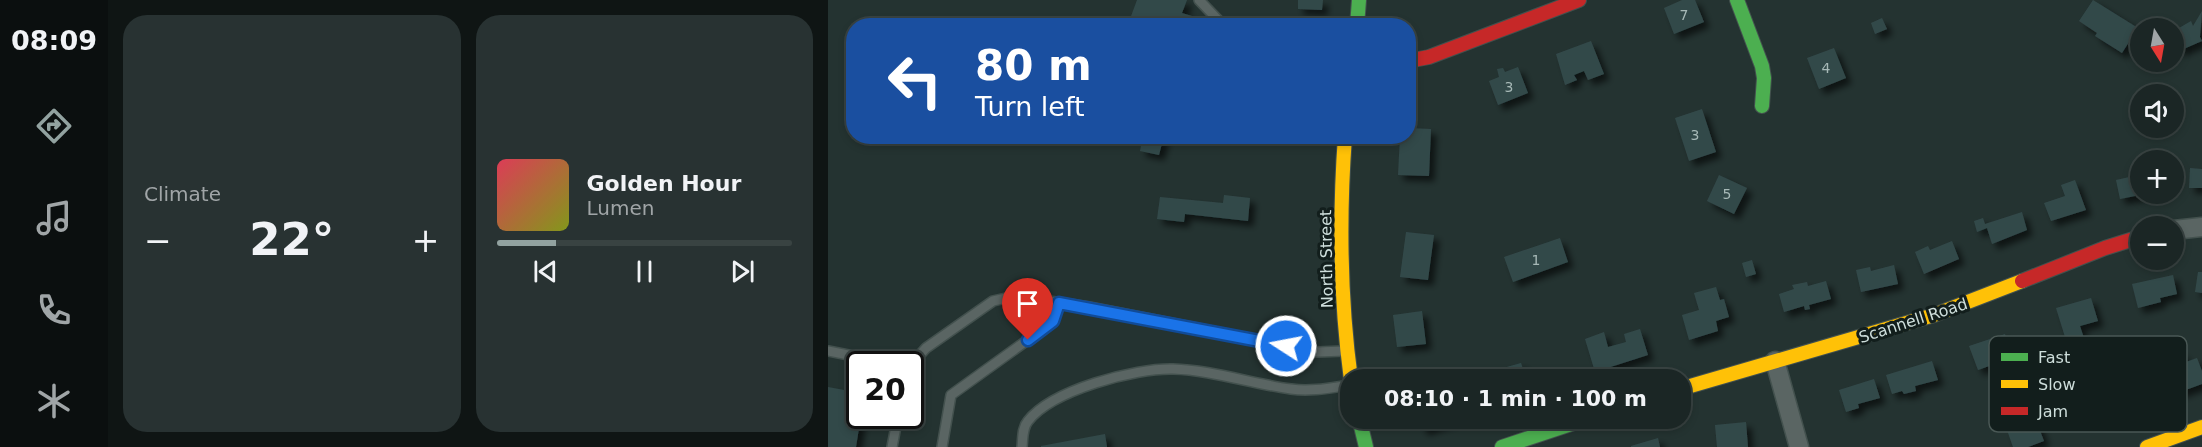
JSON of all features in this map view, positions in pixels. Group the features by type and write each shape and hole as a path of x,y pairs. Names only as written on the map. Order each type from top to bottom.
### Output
{"street":[{"path":"1358,18 1359,0"},
{"path":"1416,59 1440,53 1580,0"},
{"path":"1737,0 1762,66 1764,78 1762,106"},
{"name":"North Street","path":"1345,144 1340,227 1342,289 1349,369"},
{"path":"2184,229 2202,227"},
{"name":"Scannell Road","path":"1691,386 1934,315 2130,240"},
{"path":"1775,361 1799,447"},
{"path":"2147,447 2202,427"},
{"path":"1362,429 1366,447"},
{"path":"1502,447 1555,429"}],"lane":[{"path":"1199,0 1216,18"},
{"path":"923,351 993,301 1015,296 1318,352 1346,351"},
{"path":"942,447 951,395 1053,321 1059,303"},
{"path":"828,351 846,355"},
{"path":"1022,447 1024,428 1037,412 1088,386 1140,372 1182,369 1292,390 1317,390 1340,387"},
{"path":"892,447 895,429"}],"building":[{"path":"1137,0 1187,0 1182,13 1192,16 1191,18 1130,18"},
{"path":"1298,0 1323,0 1322,10 1298,9"},
{"path":"1682,0 1695,0 1704,22 1674,34 1664,8"},
{"path":"2093,0 2130,23 2130,40 2122,53 2095,36 2097,33 2079,21"},
{"path":"2202,11 2200,37 2202,41 2184,49 2184,25 2191,21 2193,26"},
{"path":"1882,18 1887,29 1875,34 1871,23"},
{"path":"1591,41 1604,74 1588,80 1584,71 1574,75 1577,80 1565,85 1556,54"},
{"path":"1834,48 1846,78 1819,89 1807,58"},
{"path":"1518,67 1528,93 1498,105 1489,81 1499,77 1497,69 1503,68 1505,72"},
{"path":"1702,109 1716,152 1689,161 1675,118"},
{"path":"1416,128 1431,129 1429,176 1398,175 1400,144 1416,144"},
{"path":"1141,144 1162,144 1159,155 1140,151"},
{"path":"2190,168 2202,169 2202,188 2189,188"},
{"path":"1719,175 1747,188 1734,214 1707,201"},
{"path":"2130,177 2130,197 2120,199 2116,180"},
{"path":"2075,180 2086,210 2051,221 2044,203 2065,196 2061,185"},
{"path":"1224,195 1250,198 1248,221 1185,214 1184,222 1157,219 1160,197 1223,203"},
{"path":"2022,212 2027,230 1992,244 1987,228 1977,232 1974,221 1983,218 1985,224"},
{"path":"1406,232 1434,235 1428,280 1400,277"},
{"path":"1560,238 1568,262 1513,282 1504,257"},
{"path":"1952,241 1959,259 1924,274 1915,252 1928,246 1930,250"},
{"path":"1752,260 1756,274 1746,277 1742,263"},
{"path":"1894,265 1898,284 1861,292 1856,270 1870,267 1871,271"},
{"path":"2198,272 2202,272 2202,293 2195,292"},
{"path":"2173,275 2177,294 2160,298 2161,302 2138,308 2132,284"},
{"path":"1826,281 1831,299 1809,305 1810,309 1805,310 1804,306 1784,312 1779,294 1794,289 1792,285 1807,282 1808,286"},
{"path":"1716,287 1720,300 1724,299 1729,317 1716,321 1718,331 1689,340 1682,315 1699,310 1694,293"},
{"path":"2091,298 2098,321 2080,326 2083,336 2065,336 2056,308"},
{"path":"1422,311 1426,344 1397,347 1393,315"},
{"path":"1640,329 1648,355 1604,369 1594,369 1585,339 1604,332 1608,347 1626,342 1624,334"},
{"path":"1989,339 1989,366 1978,370 1969,346"},
{"path":"2197,358 2202,371 2202,384 2187,390 2187,362"},
{"path":"1932,361 1938,380 1915,386 1916,391 1892,394 1886,375"},
{"path":"1521,363 1523,369 1503,369"},
{"path":"1874,379 1880,398 1858,404 1859,408 1846,412 1839,390"},
{"path":"828,387 846,390 846,429 859,429 856,447 828,447"},
{"path":"1746,422 1748,447 1717,447 1715,425"},
{"path":"2008,432 2041,432 2044,441 2028,447 2013,447"},
{"path":"1105,434 1107,447 1041,447 1041,446"},
{"path":"1658,438 1660,447 1631,447 1631,446"}],"traffic: fast":[{"path":"1358,18 1359,0"},
{"path":"1737,0 1762,66 1764,78 1762,106"},
{"path":"1362,429 1366,447"},
{"path":"1502,447 1556,429"}],"traffic: slow":[{"path":"1345,144 1342,258 1350,369"},
{"path":"1691,386 1934,315 2022,281"},
{"path":"2147,447 2202,427"}],"traffic: jam":[{"path":"1416,59 1429,57 1579,0"},
{"path":"2022,281 2130,240"}],"route":[{"path":"1028,340 1053,321 1059,303 1286,346"}]}
